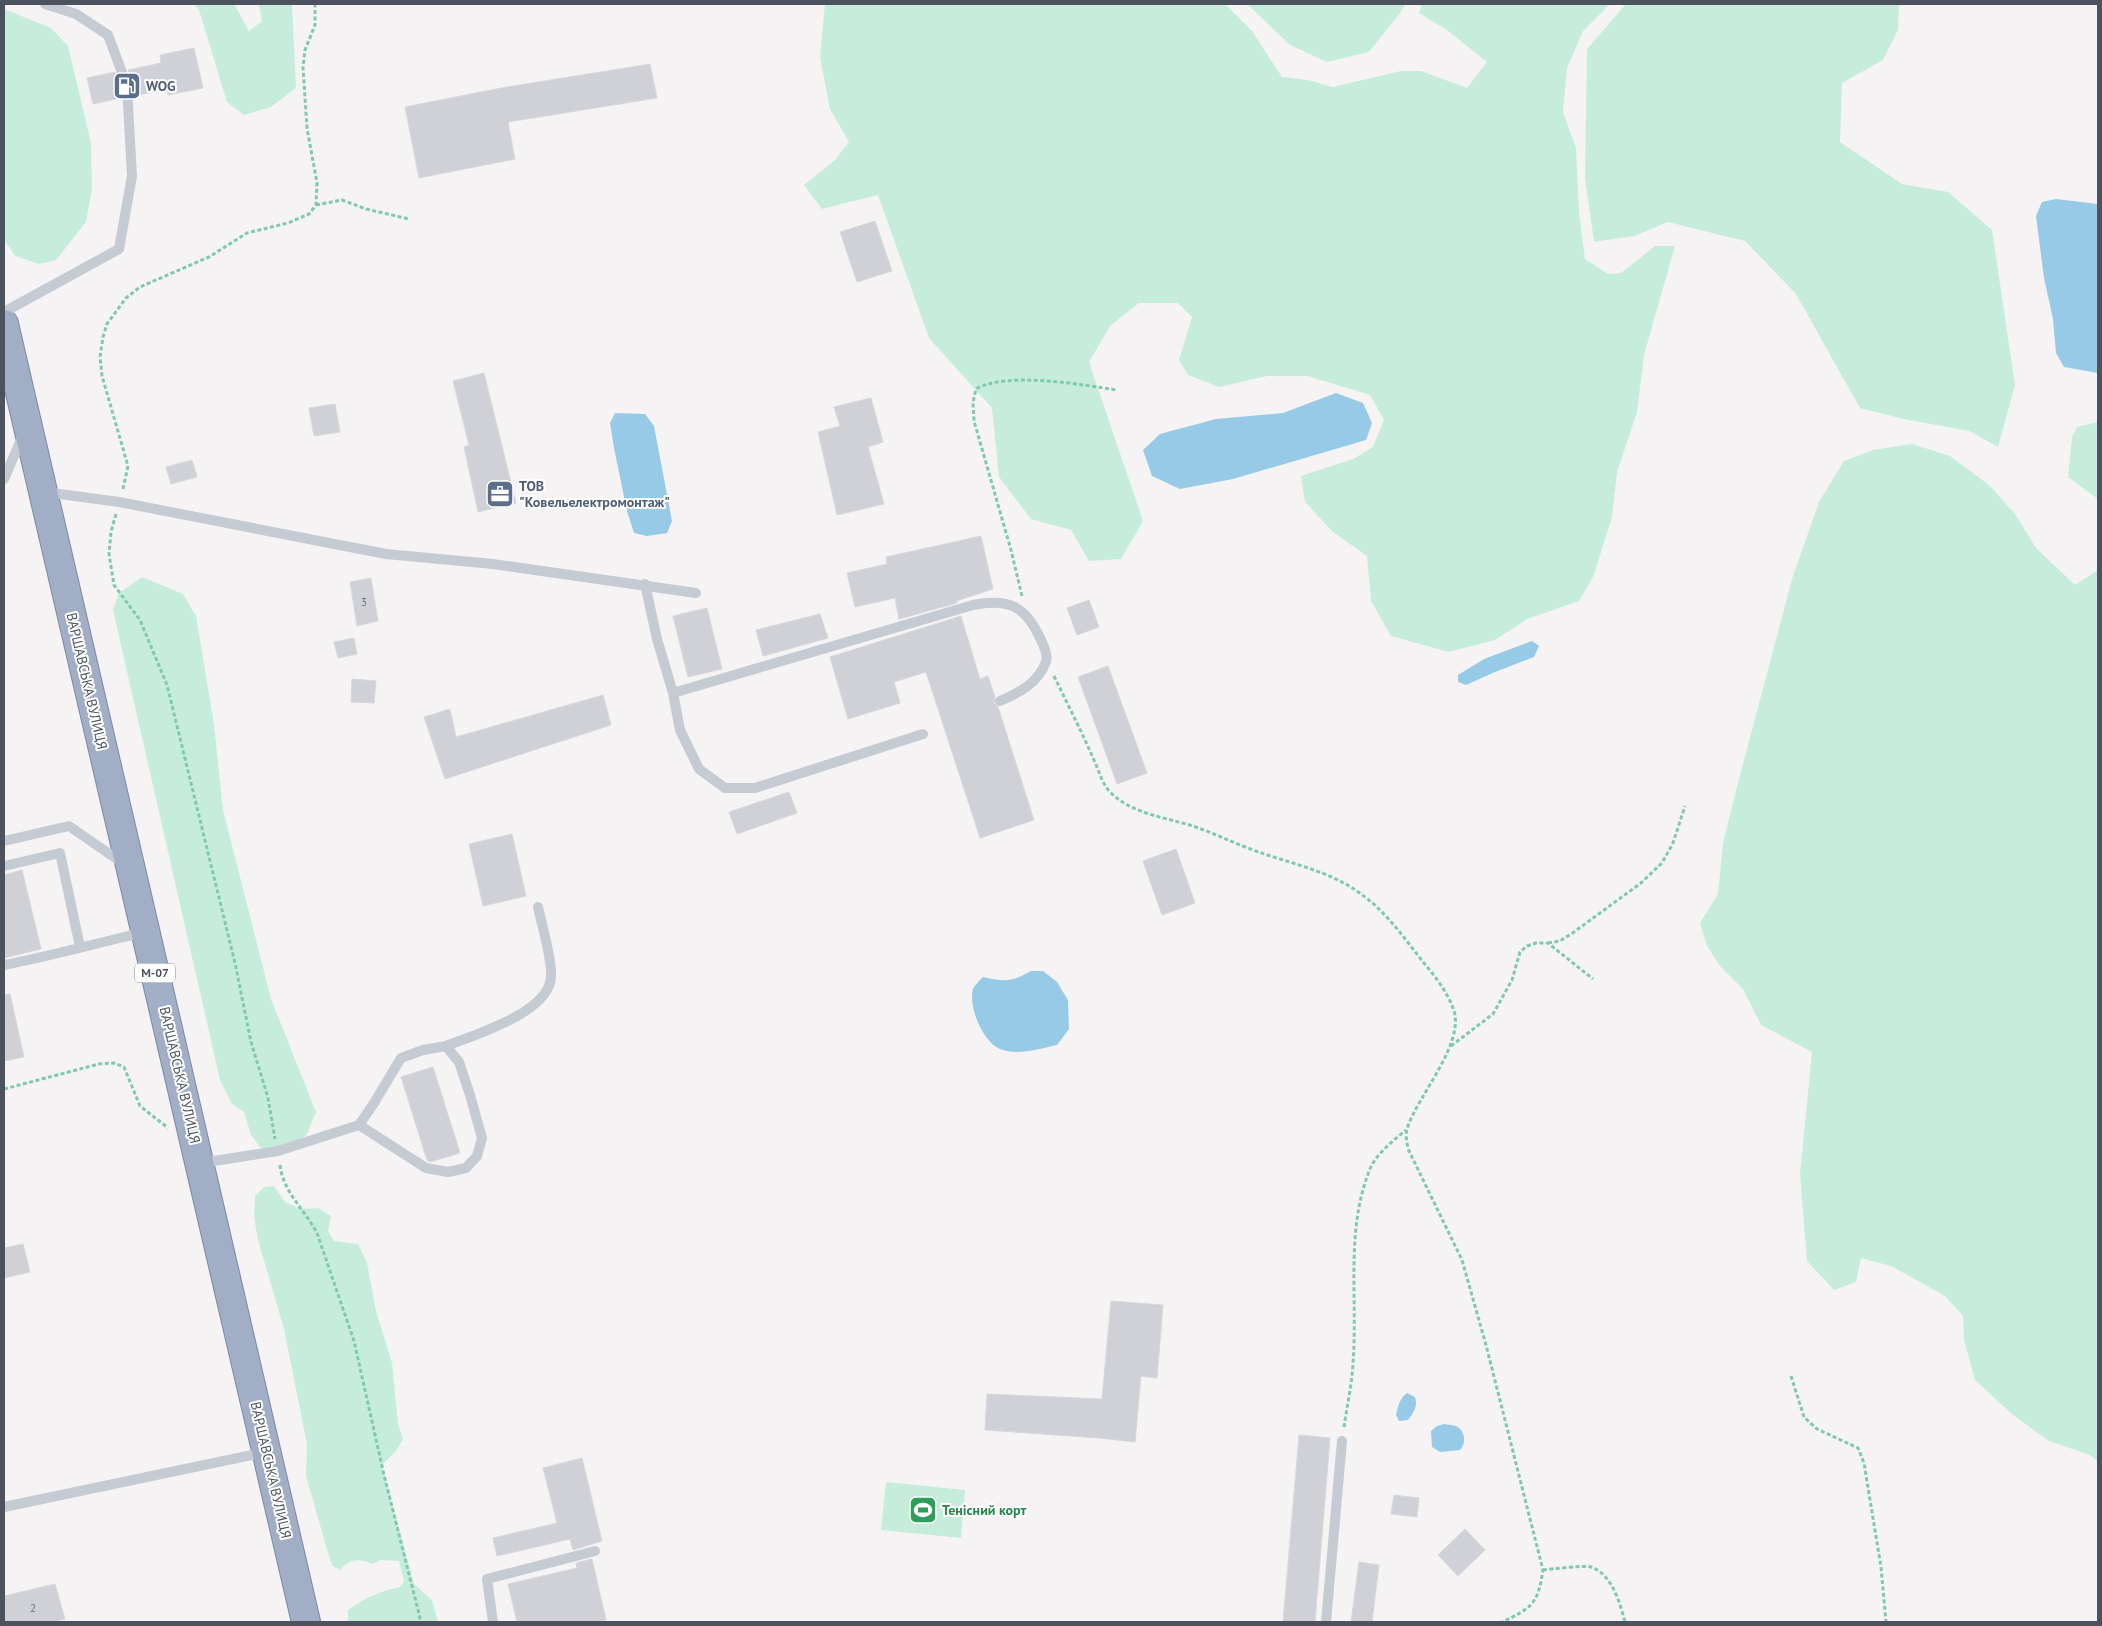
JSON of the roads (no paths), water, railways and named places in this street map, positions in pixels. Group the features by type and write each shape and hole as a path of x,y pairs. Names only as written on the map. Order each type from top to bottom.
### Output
{"highway":[{"name":"ВАРШАВСЬКА ВУЛИЦЯ","path":"4,324 306,1622"}],"lane":[{"path":"4,312 119,249 132,176 126,86 108,35 76,14 46,4"},
{"path":"4,479 28,425"},
{"path":"42,491 119,502 386,554 492,564 645,584 696,593"},
{"path":"645,584 657,639 673,693 680,730 699,769 725,788 755,788 923,734"},
{"path":"673,693 973,605 993,601 1008,604 1022,612 1035,626 1044,646 1046,660 1038,675 1022,692 1000,702"},
{"path":"4,841 69,826 131,868"},
{"path":"4,866 60,853 80,946"},
{"path":"200,1163 278,1151 359,1125 374,1104 401,1058 423,1050 446,1046 502,1024 529,1010 542,999 552,978 538,907"},
{"path":"4,965 58,954 80,946 146,932"},
{"path":"359,1125 426,1168 448,1172 466,1168 477,1156 482,1138 470,1095 458,1062 446,1046"},
{"path":"1326,1622 1342,1441"},
{"path":"4,1507 267,1452"},
{"path":"493,1622 487,1578 594,1551"}],"water":[{"path":"2056,199 2098,204 2098,373 2064,367 2056,353 2053,319 2044,278 2036,216 2042,202"},
{"path":"1336,393 1363,403 1372,423 1366,440 1233,479 1180,489 1152,476 1143,450 1160,434 1216,419 1283,413"},
{"path":"615,413 645,414 654,426 672,521 667,533 647,536 634,533 627,511 610,423"},
{"path":"1532,641 1539,646 1534,657 1466,685 1458,682 1458,675 1484,659"},
{"path":"1031,971 1043,971 1057,982 1068,1000 1069,1029 1057,1045 1021,1052 1000,1049 988,1039 978,1023 973,1005 973,989 983,977 1008,980"},
{"path":"1407,1393 1415,1397 1416,1406 1408,1420 1399,1421 1396,1415 1398,1408 1401,1400"},
{"path":"1444,1424 1456,1426 1462,1431 1464,1441 1460,1450 1440,1452 1432,1447 1431,1431 1437,1426"}],"place":[{"name":"WOG","path":"127,86"},
{"name":"ТОВ \"Ковельелектромонтаж\"","path":"500,494"},
{"name":"Тенісний корт","path":"923,1510"}]}
